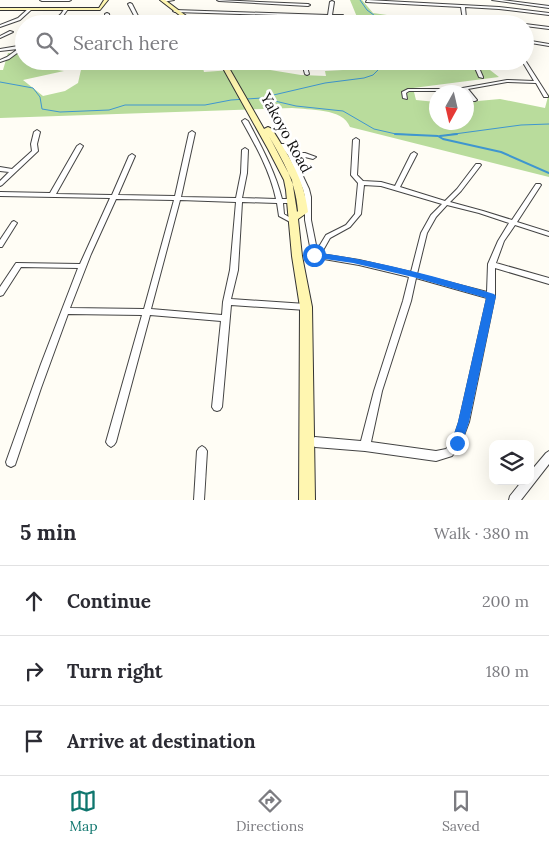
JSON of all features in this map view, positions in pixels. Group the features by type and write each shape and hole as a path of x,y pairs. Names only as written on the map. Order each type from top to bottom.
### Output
{"main road":[{"path":"0,9 104,11 106,0"},
{"path":"163,1 168,10 177,14"},
{"path":"227,70 288,180 286,201 293,220 306,307 308,500"},
{"name":"Yakoyo Road","path":"233,70 294,170 302,193 303,212 293,220"}],"street":[{"path":"42,0 69,0"},
{"path":"163,1 172,0"},
{"path":"219,0 308,5"},
{"path":"430,0 432,5"},
{"path":"495,0 549,8"},
{"path":"368,1 507,9 549,14"},
{"path":"330,15 332,2"},
{"path":"130,4 136,15"},
{"path":"463,6 464,15"},
{"path":"23,15 30,9"},
{"path":"62,15 66,9"},
{"path":"507,9 507,15"},
{"path":"104,11 106,15"},
{"path":"172,15 254,15"},
{"path":"0,26 15,20"},
{"path":"534,27 549,28"},
{"path":"0,37 11,32"},
{"path":"534,42 549,45"},
{"path":"0,50 15,48"},
{"path":"0,61 15,53"},
{"path":"306,70 307,74"},
{"path":"478,70 481,77"},
{"path":"530,70 546,96"},
{"path":"474,86 498,82 538,82"},
{"path":"406,98 404,92 408,90 429,90"},
{"path":"0,194 286,201 245,121"},
{"path":"0,184 35,151 36,132"},
{"path":"111,442 178,198 192,133"},
{"path":"356,140 354,175 362,182 397,188 549,234"},
{"path":"283,145 292,155 306,189 313,254 353,260 414,274 491,296"},
{"path":"52,196 80,146"},
{"path":"217,407 226,318 234,270 245,150"},
{"path":"292,155 305,154 313,157"},
{"path":"397,188 414,154"},
{"path":"11,462 34,391 82,266 116,196 132,156"},
{"path":"365,446 378,391 407,301 424,233 433,216 459,190 478,165"},
{"path":"0,169 14,171"},
{"path":"317,255 328,237 348,226 358,214 362,182"},
{"path":"315,442 365,446 436,456 449,453 457,443 464,422 491,296 492,264 501,241 538,185"},
{"path":"0,245 14,223"},
{"path":"492,264 549,281"},
{"path":"0,292 19,265 82,266"},
{"path":"228,302 306,307"},
{"path":"66,311 146,312 226,318"},
{"path":"199,500 202,451"},
{"path":"534,476 549,456"},
{"path":"514,500 527,485"}],"green space":[{"path":"350,0 362,0 373,13 387,15 356,15"},
{"path":"8,53 15,53 15,70 64,71 23,80 43,96 65,91 78,83 81,70 203,70 204,72 270,70 301,75 326,76 325,71 343,70 490,70 499,77 413,88 416,100 429,101 429,130 474,130 474,101 500,99 545,108 549,93 549,177 350,127 340,116 316,110 292,108 0,118 0,70 3,70"}],"waterway":[{"path":"360,0 367,10 374,15"},
{"path":"265,97 325,83 364,78 373,75 378,70"},
{"path":"0,82 33,88 40,97 42,109 60,112 109,110 125,105 205,105 231,100 262,98 296,106 343,111 374,129 396,134 417,135"},
{"path":"447,135 521,125 549,124"},
{"path":"395,134 438,136 443,139 501,152 549,173"},
{"path":"440,136 457,134"}],"route":[{"path":"314,255 353,260 414,274 491,296 464,422 457,443"}]}
